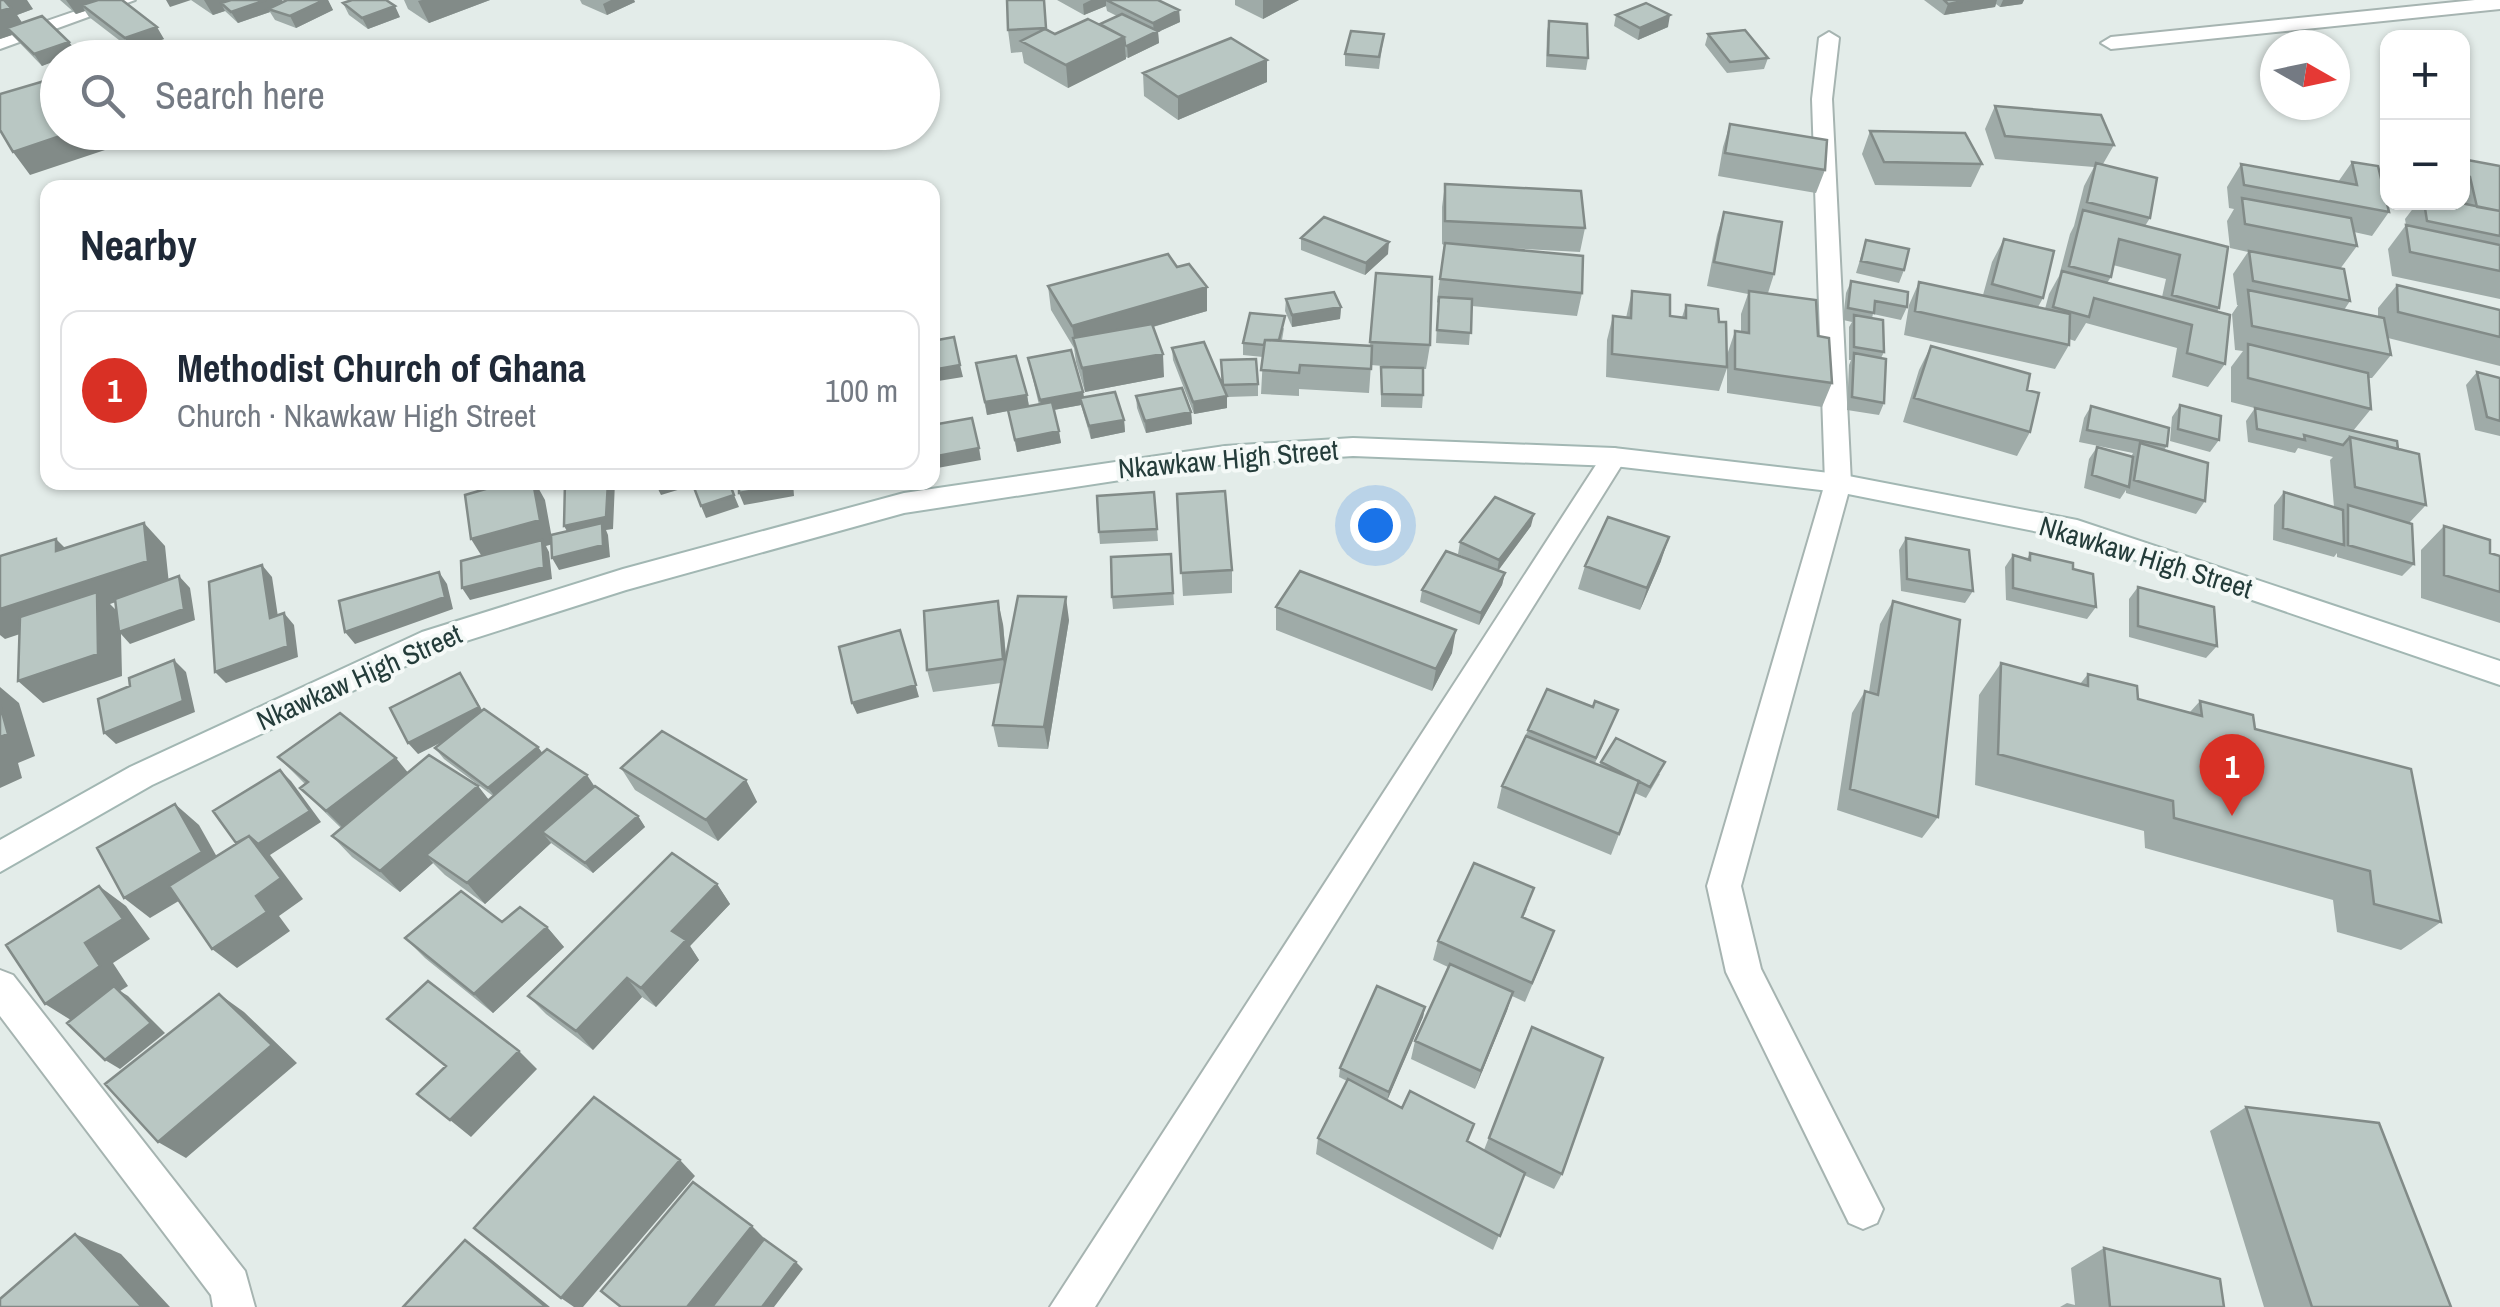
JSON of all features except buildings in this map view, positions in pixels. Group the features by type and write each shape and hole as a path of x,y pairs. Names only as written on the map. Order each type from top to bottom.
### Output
{"street":[{"path":"0,43 126,0"},
{"path":"2111,43 2500,3"},
{"path":"1829,38 1822,99 1838,483 1724,886 1744,972 1864,1210"},
{"name":"Nkawkaw High Street","path":"0,857 141,776 433,640 623,580 904,503 1075,474 1243,454 1353,447 1614,457 1838,483 2077,530 2500,673"},
{"path":"1071,1307 1614,457"},
{"path":"0,987 230,1286 234,1307"}],"place":[{"name":"Methodist Church of Ghana","path":"2232,816"}]}
